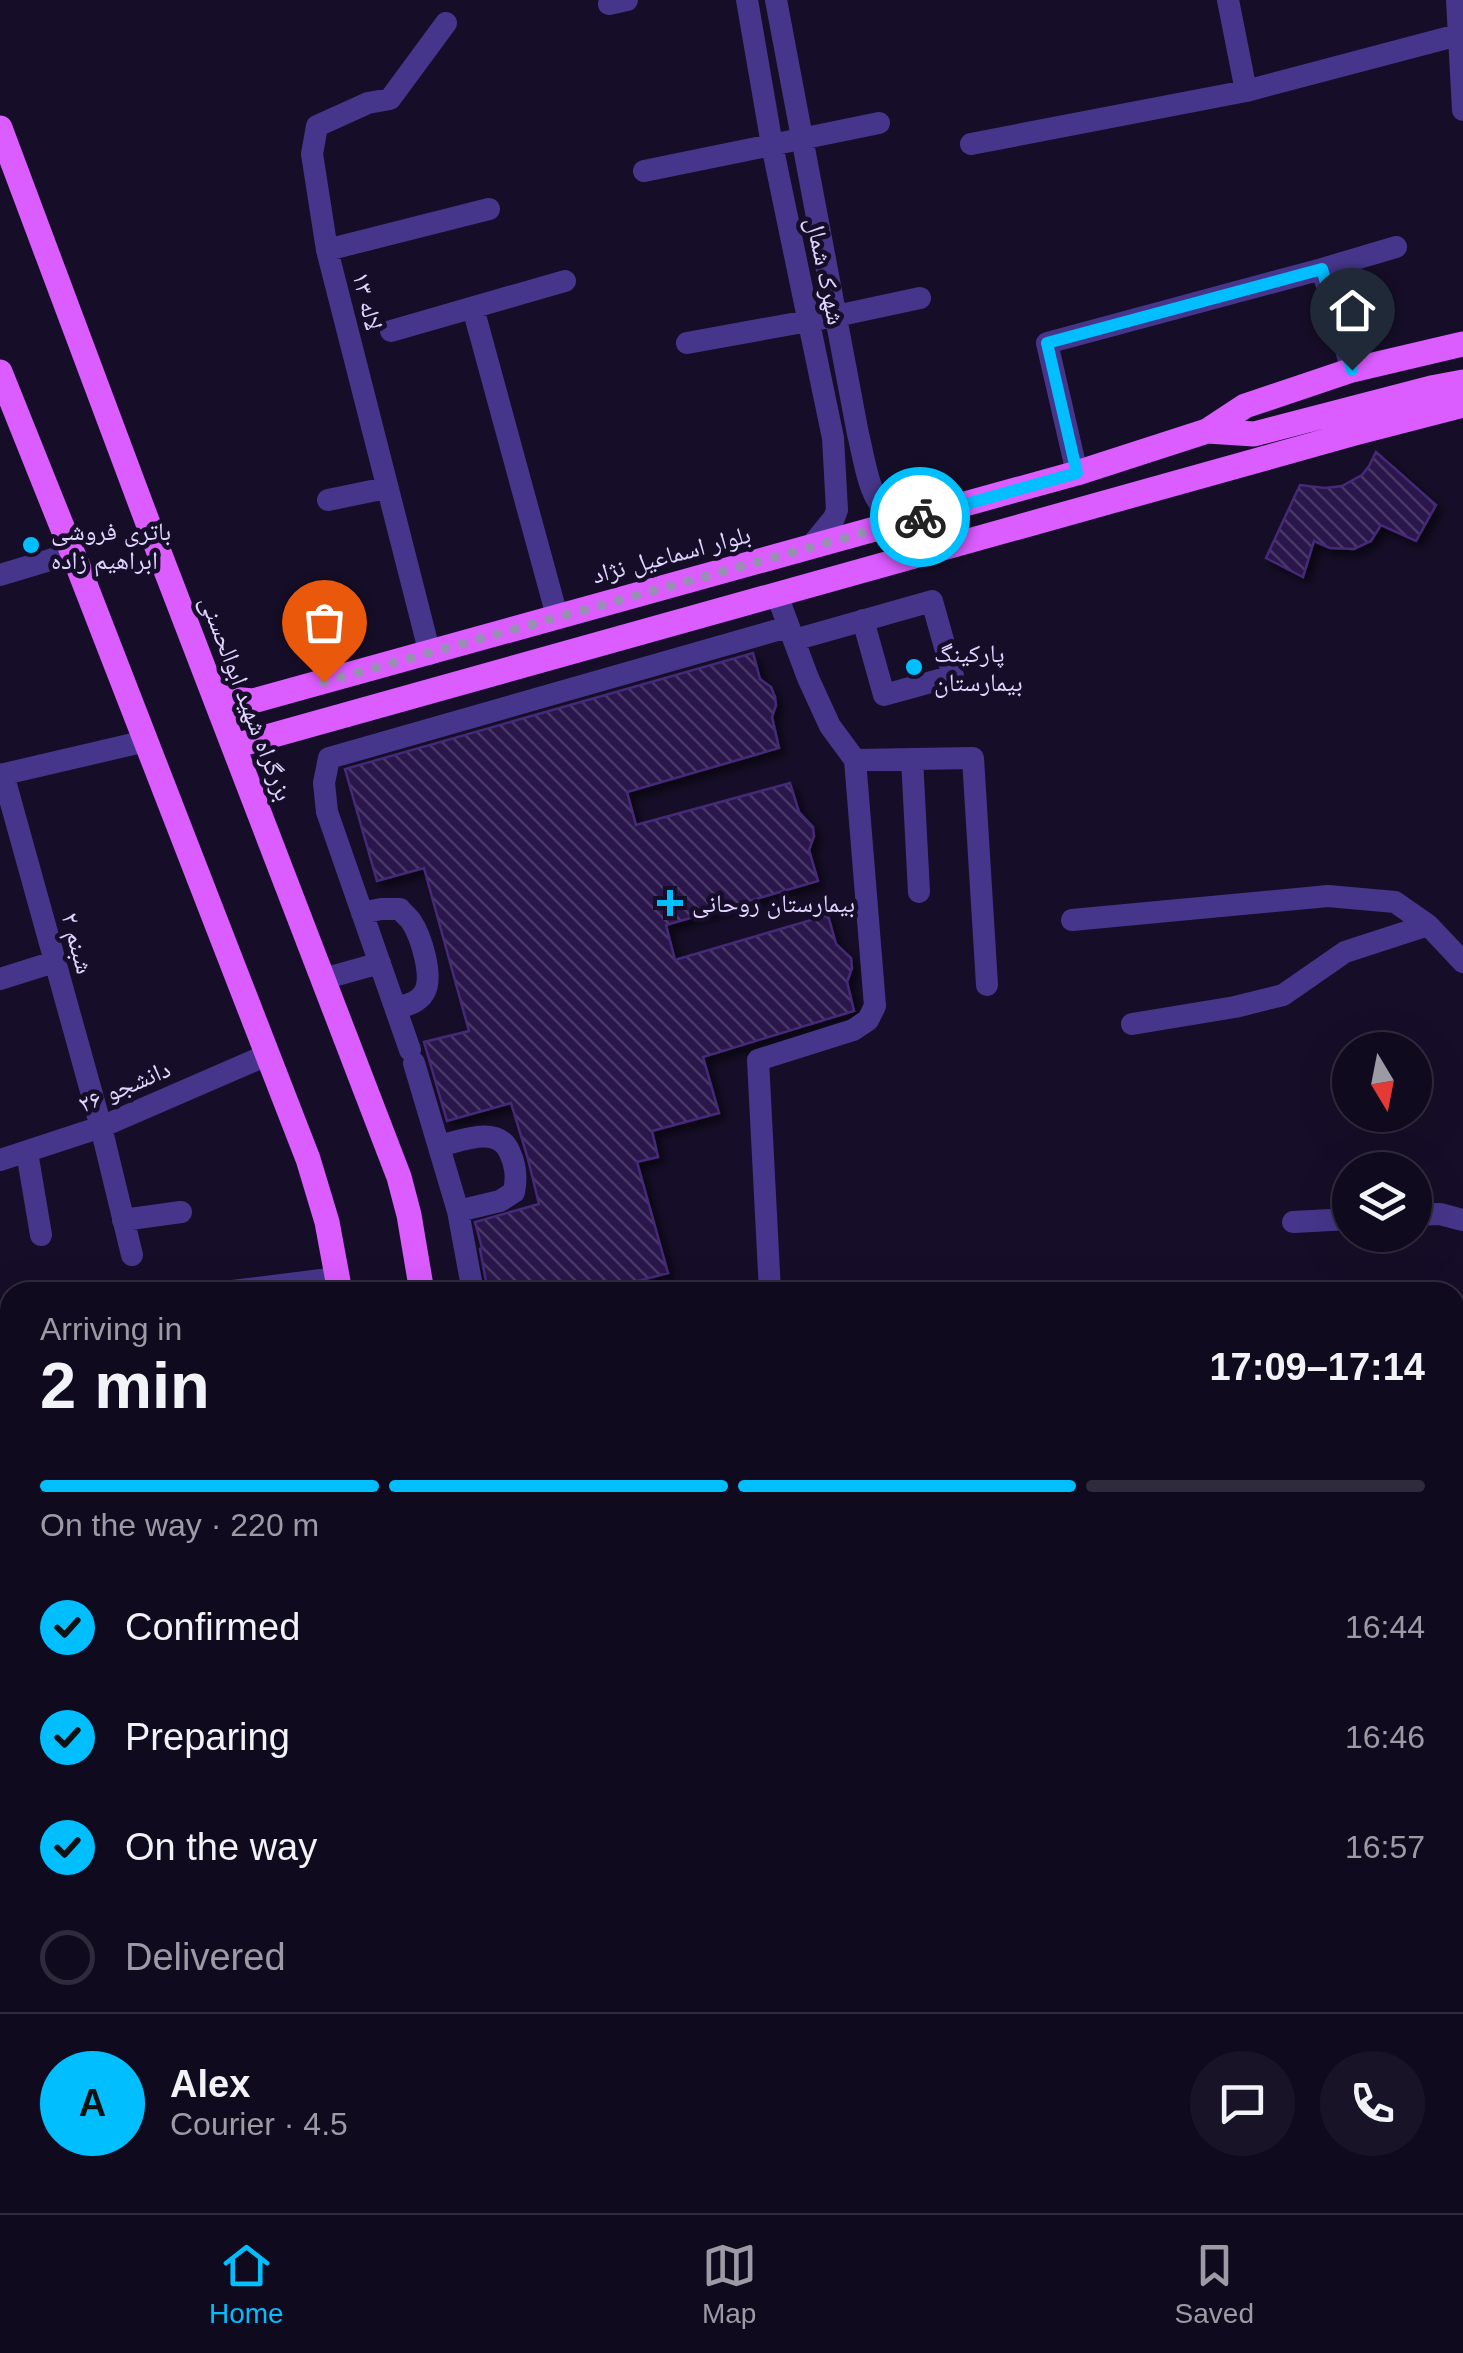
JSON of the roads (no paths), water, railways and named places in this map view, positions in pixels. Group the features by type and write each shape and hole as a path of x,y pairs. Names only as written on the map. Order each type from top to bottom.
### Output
{"main road":[{"name":"بزرگراه شهید ابوالحسنی","path":"0,128 399,1178 420,1282"},
{"name":"بلوار اسماعیل نژاد","path":"253,702 1077,473 1207,432 1245,406 1352,370 1463,344"},
{"path":"0,372 320,1195 338,1282"},
{"name":"بلوار اسماعیل نژاد","path":"1207,432 1254,434 1463,382"},
{"path":"238,745 1463,404"},
{"path":"212,690 232,699 253,702 237,732 255,803"}],"street":[{"name":"شهرک شمال","path":"746,0 788,142 822,319 836,510 811,546"},
{"name":"شهرک شمال","path":"776,0 788,142"},
{"path":"1228,0 1246,92"},
{"path":"1457,0 1463,110"},
{"name":"لاله ۱۳","path":"430,654 327,250 312,154 317,126 368,102 390,99 446,22"},
{"path":"971,144 1246,92 1458,35"},
{"path":"644,170 880,123"},
{"path":"327,250 489,210"},
{"path":"1077,473 1047,343 1396,247"},
{"path":"1322,269 1352,370"},
{"path":"391,330 564,281"},
{"path":"687,343 920,298"},
{"path":"472,308 557,616"},
{"name":"شهرک شمال","path":"822,319 874,495 887,510 911,519"},
{"path":"833,438 858,434"},
{"path":"328,500 386,488"},
{"path":"0,574 72,553"},
{"path":"769,1282 758,1060 853,1030 868,1020 875,1006 854,760 830,726 776,595"},
{"path":"472,1282 458,1211 412,1056 327,812 324,783 330,758 791,633 864,620 932,601 953,676 884,695 864,620"},
{"path":"2,775 146,741"},
{"path":"854,760 973,758 987,985"},
{"path":"912,759 920,892"},
{"name":"شبنم ۲","path":"2,775 101,1127 132,1256"},
{"path":"1072,920 1328,896 1395,902 1428,925 1463,962"},
{"path":"362,913 400,909 411,920 420,944 428,969 427,990 416,1002 396,1008"},
{"path":"1132,1024 1236,1007 1282,995 1346,952 1428,925"},
{"path":"0,979 54,962"},
{"path":"322,979 380,963"},
{"name":"دانشجو ۲۶","path":"0,1160 101,1127 267,1054"},
{"path":"439,1146 493,1136 507,1144 515,1164 514,1192 500,1201 458,1211"},
{"path":"27,1152 41,1235"},
{"path":"124,1220 182,1212"},
{"path":"1432,1214 1463,1220"},
{"path":"1293,1222 1332,1220"}],"place":[{"name":"باتری فروشی ابراهیم زاده","path":"31,545"},
{"name":"پارکینگ بیمارستان","path":"914,667"},
{"name":"بیمارستان روحانی","path":"670,903"}]}
